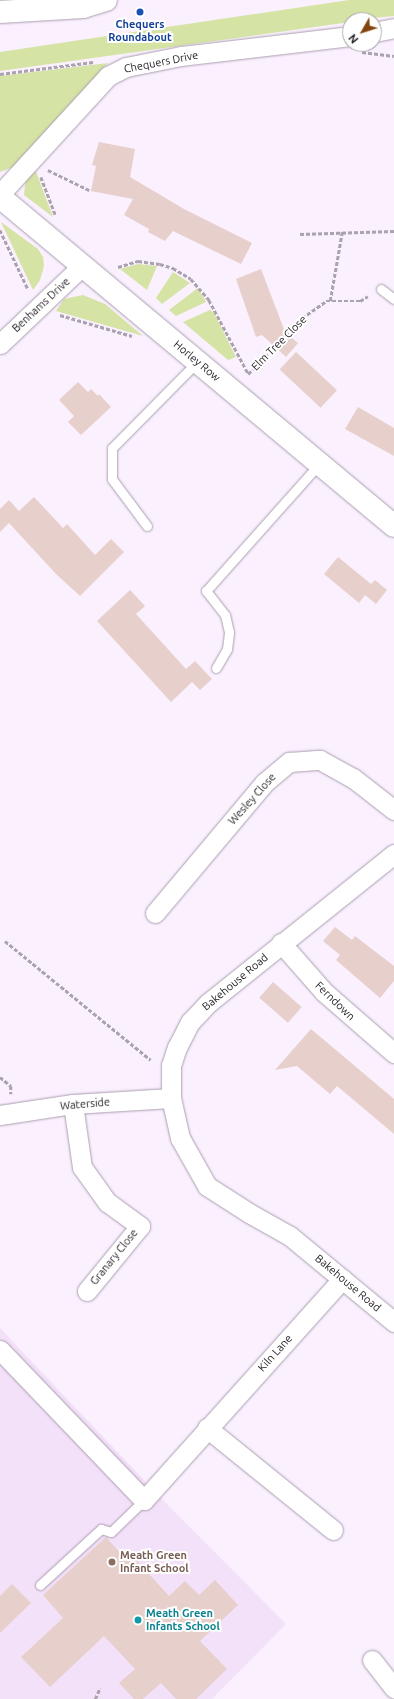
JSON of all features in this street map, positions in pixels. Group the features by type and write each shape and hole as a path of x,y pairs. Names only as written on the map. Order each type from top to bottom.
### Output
{"street":[{"path":"0,12 83,7 106,0"},
{"path":"382,30 394,28"},
{"name":"Chequers Drive","path":"0,194 34,164 108,76 126,67 181,56 342,37"},
{"name":"Horley Row","path":"0,197 394,526"},
{"name":"Benhams Drive","path":"0,344 82,266"},
{"name":"Wesley Close","path":"155,913 264,782 289,762 320,760 352,778 394,810"},
{"name":"Bakehouse Road","path":"394,854 208,1003 190,1022 176,1047 171,1065 171,1098 180,1138 207,1186 249,1213 290,1236 394,1322"},
{"name":"Ferndown","path":"281,943 324,992 394,1053"},
{"name":"Waterside","path":"0,1115 73,1104 171,1098"},
{"name":"Granary Close","path":"73,1104 82,1167 107,1202 140,1226 87,1291"},
{"name":"Kiln Lane","path":"149,1495 207,1428 342,1279"},
{"path":"0,1350 149,1495"},
{"path":"207,1428 333,1530"},
{"path":"372,1660 394,1688"}],"lane":[{"path":"381,289 394,299"},
{"path":"147,526 112,480 112,448 198,362"},
{"path":"216,668 227,649 230,632 225,614 206,591 319,464"},
{"path":"40,1585 101,1529 111,1532 149,1495"}],"path":[{"path":"0,74 109,60 126,67"},
{"path":"34,164 46,168 91,191"},
{"path":"34,164 56,216"},
{"path":"300,234 394,231"},
{"path":"342,232 330,301 360,301 381,289"},
{"path":"115,268 138,261 173,268 191,279 209,300 248,373"},
{"name":"Elm Tree Close","path":"234,392 248,373 302,318 330,301"},
{"path":"5,941 148,1060 171,1065"},
{"path":"95,1699 100,1688"}],"shaded area":[{"name":"Meath Green Infant School","path":"0,1328 163,1500 286,1624 212,1699 0,1699"}],"green space":[{"path":"349,0 394,0 394,16 382,17 382,12 342,12 342,23 0,71 0,52"},
{"path":"108,63 13,167 0,172 0,76"},
{"path":"35,169 53,217 24,195 26,176"},
{"path":"1,222 38,249 43,257 44,266 40,280 33,290"},
{"path":"138,264 157,266 147,290 120,269"},
{"path":"173,272 190,283 162,304 156,298"},
{"path":"198,288 206,302 176,316 169,310"},
{"path":"83,295 105,304 143,336 56,311 64,299"},
{"path":"210,310 214,313 236,357 228,360 183,322"}],"building":[{"path":"99,142 135,149 130,177 184,209 252,243 241,264 173,231 165,241 148,232 149,229 124,215 133,199 91,191 96,166 92,165"},
{"path":"261,269 285,332 298,343 286,357 262,335 256,337 236,279"},
{"path":"296,352 337,390 321,408 280,370"},
{"path":"78,382 88,392 91,389 98,396 99,394 111,407 81,435 68,422 74,416 59,400"},
{"path":"358,407 394,428 394,456 345,429"},
{"path":"34,497 63,528 67,524 95,555 111,539 124,552 80,596 56,574 9,523 0,532 0,509 9,500 19,511"},
{"path":"338,557 371,584 375,580 387,590 376,604 365,595 359,603 324,574"},
{"path":"130,590 145,606 136,614 186,669 195,661 212,679 200,690 192,682 171,702 97,621"},
{"path":"335,927 352,940 355,936 394,966 394,981 380,998 336,960 340,955 323,941"},
{"path":"273,982 302,1007 288,1023 259,998"},
{"path":"311,1029 394,1099 394,1134 337,1086 330,1094 297,1066 275,1070"},
{"name":"Meath Green Infants School","path":"106,1537 123,1556 128,1551 169,1596 185,1581 199,1595 215,1580 238,1605 200,1641 227,1669 196,1699 176,1699 161,1683 143,1699 134,1699 119,1683 135,1669 104,1636 50,1687 21,1657 63,1618 43,1595"},
{"path":"12,1584 31,1603 0,1633 0,1596"}],"place":[{"name":"Chequers Roundabout","path":"140,12"},
{"name":"Meath Green Infant School","path":"112,1562"},
{"name":"Meath Green Infants School","path":"138,1620"}]}
